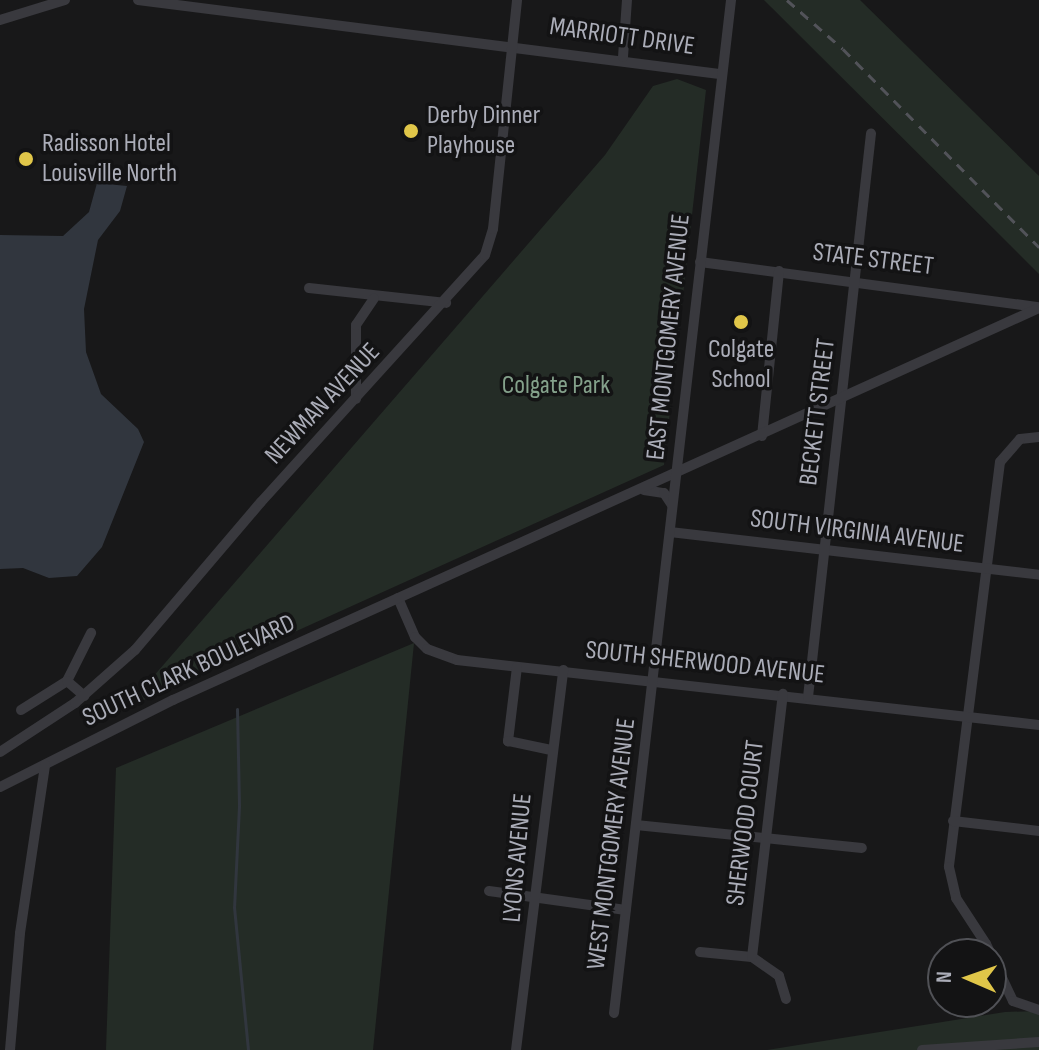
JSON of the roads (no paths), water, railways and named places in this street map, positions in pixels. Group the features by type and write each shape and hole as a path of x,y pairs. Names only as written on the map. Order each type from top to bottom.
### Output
{"street":[{"path":"0,20 65,0"},
{"name":"MARRIOTT DRIVE","path":"138,0 623,57 719,74"},
{"name":"NEWMAN AVENUE","path":"0,752 84,696 135,650 356,399 446,303 491,243 517,0"},
{"path":"623,57 627,0"},
{"name":"EAST MONTGOMERY AVENUE","path":"653,679 719,74 731,0"},
{"name":"BECKETT STREET","path":"808,697 871,134"},
{"name":"STATE STREET","path":"700,262 856,280 1039,308"},
{"path":"762,436 779,271"},
{"path":"309,288 374,298 406,296 446,303"},
{"path":"356,399 356,325 374,298"},
{"name":"SOUTH CLARK BOULEVARD","path":"0,787 173,700 677,472 842,401 1039,308"},
{"path":"1039,438 1020,439 1000,462 971,717 965,731 953,821 949,879 956,898 986,944 1013,1001 1039,1010"},
{"path":"638,490 664,493 673,506"},
{"name":"SOUTH VIRGINIA AVENUE","path":"670,532 1039,575"},
{"name":"SOUTH SHERWOOD AVENUE","path":"398,598 415,637 427,649 457,660 653,679 1039,725"},
{"path":"21,710 67,681 91,633"},
{"path":"517,667 508,741 551,750"},
{"name":"LYONS AVENUE","path":"516,1050 537,901 551,750 563,670"},
{"name":"WEST MONTGOMERY AVENUE","path":"614,1013 653,679"},
{"path":"67,681 84,696"},
{"name":"SHERWOOD COURT","path":"752,957 783,694"},
{"path":"10,1050 22,919 45,765"},
{"path":"953,821 1039,831"},
{"path":"636,825 766,841 862,848"},
{"path":"489,891 537,901 626,910"},
{"path":"700,952 752,957 779,976 786,999"},
{"path":"922,1050 1039,1042"}],"waterway":[{"path":"237,709 239,806 234,907 248,1050"}],"railway":[{"path":"787,0 843,49 1039,247"}],"place":[{"name":"Derby Dinner Playhouse","path":"411,131"},
{"name":"Radisson Hotel Louisville North","path":"26,159"},
{"name":"Colgate School","path":"741,322"}],"park label":[{"name":"Colgate Park","path":"556,386"}]}
